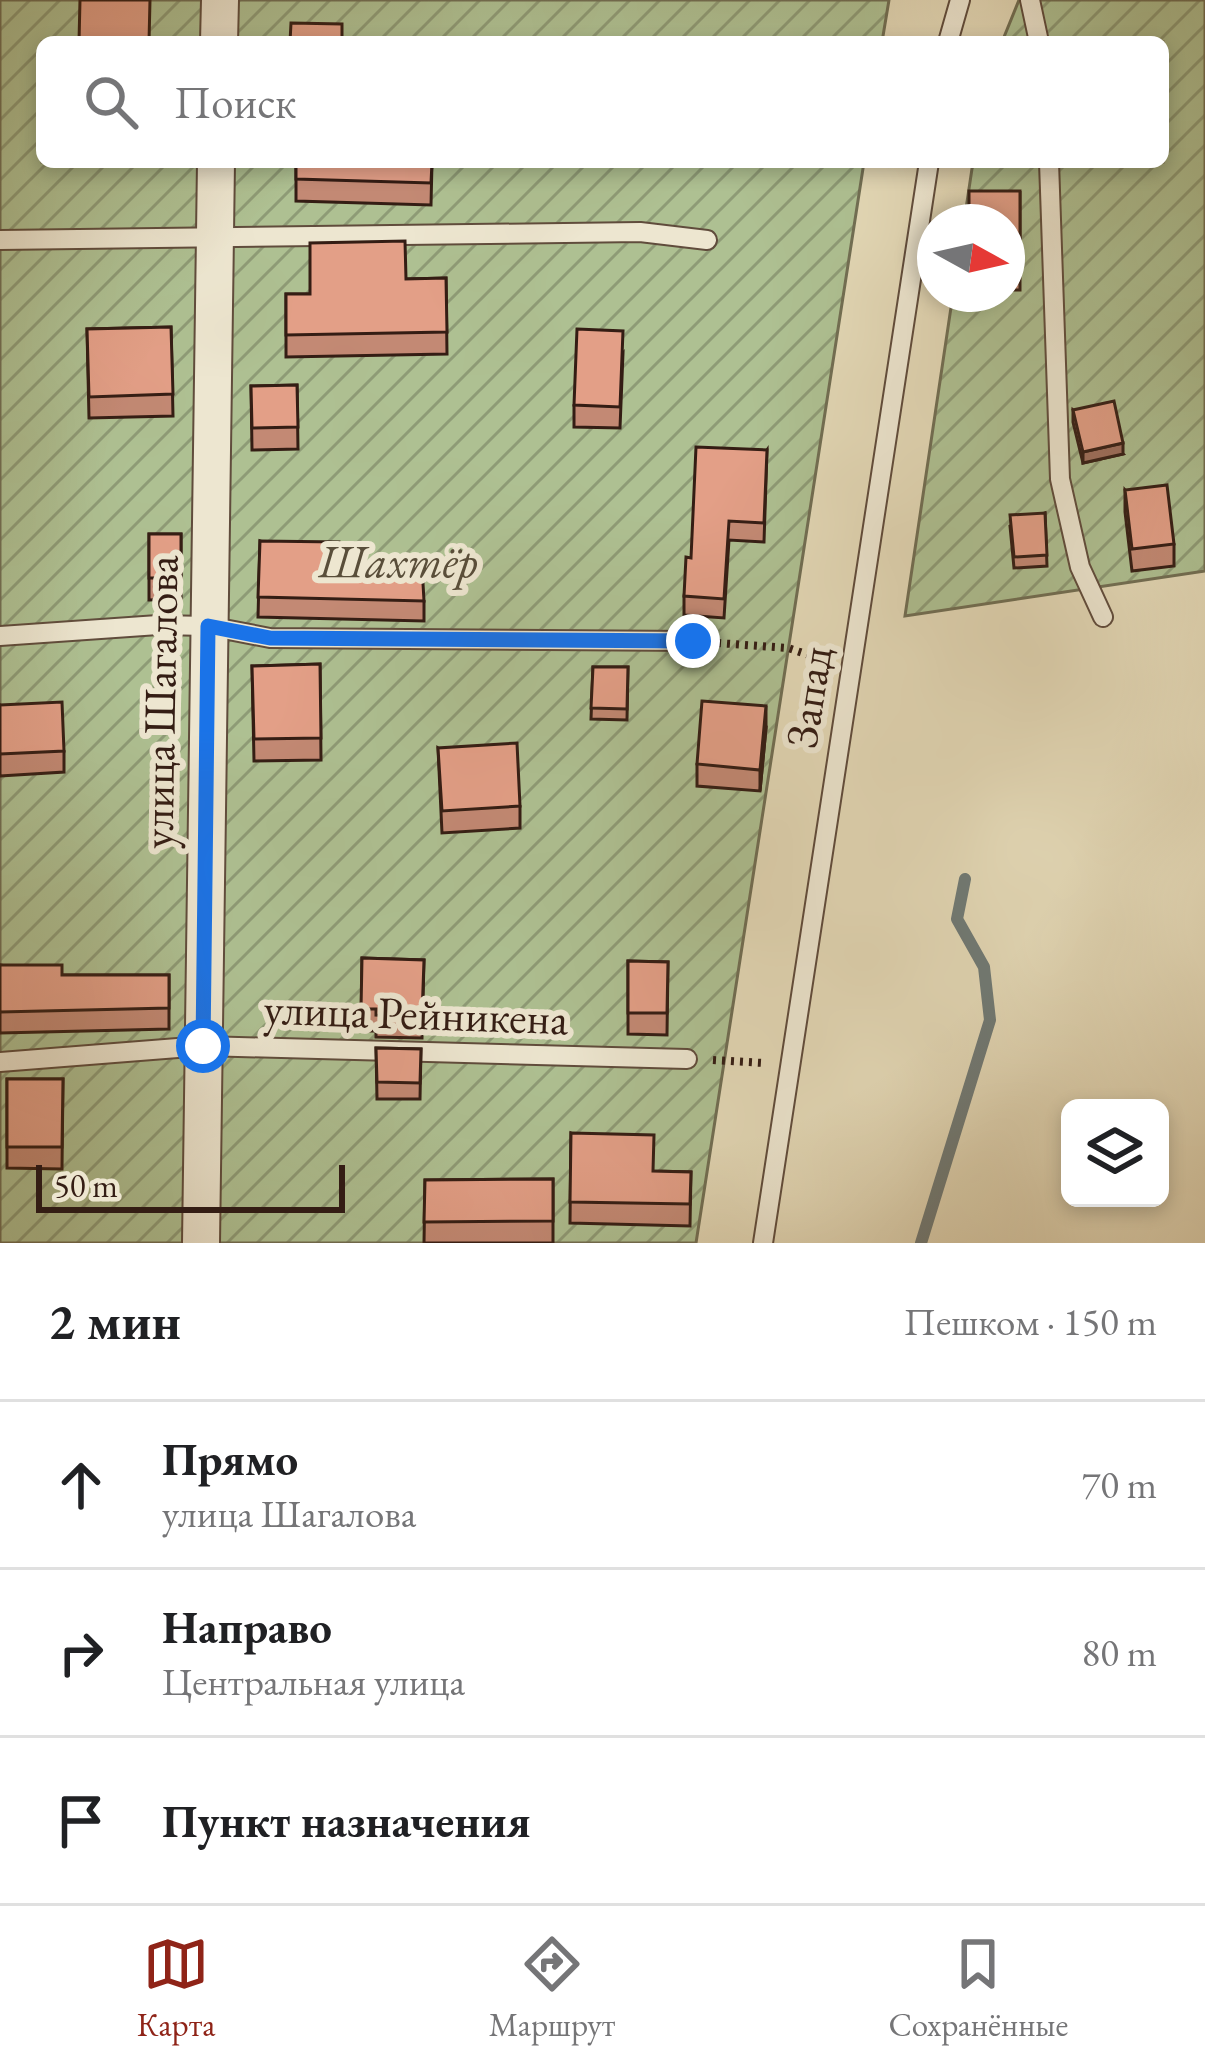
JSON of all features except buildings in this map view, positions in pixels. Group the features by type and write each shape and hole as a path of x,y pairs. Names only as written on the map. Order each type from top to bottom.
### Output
{"street":[{"path":"219,36 220,0"},
{"name":"улица Шагалова","path":"201,1243 216,168"}],"lane":[{"path":"953,36 962,0"},
{"path":"1030,0 1038,36"},
{"name":"Запад","path":"763,1243 928,168"},
{"path":"1049,168 1060,479 1080,567 1103,617"},
{"path":"0,240 640,232 707,240"},
{"path":"0,636 158,625 208,626 270,638 693,641"},
{"name":"улица Рейникена","path":"0,1062 203,1046 687,1059"}],"path":[{"path":"693,641 788,648 851,669"},
{"path":"687,1059 790,1065"}],"green space":[{"name":"Шахтёр","path":"0,0 889,0 883,36 36,36 36,168 863,168 696,1243 0,1243"},
{"path":"1019,0 1205,0 1205,571 905,616 950,312 1025,312 1025,204 967,204 972,168 1169,168 1169,36 1004,36"}],"waterway":[{"path":"921,1243 990,1020 984,967 957,919 965,879"}],"route":[{"path":"203,1046 208,626 270,638 693,641"}]}
